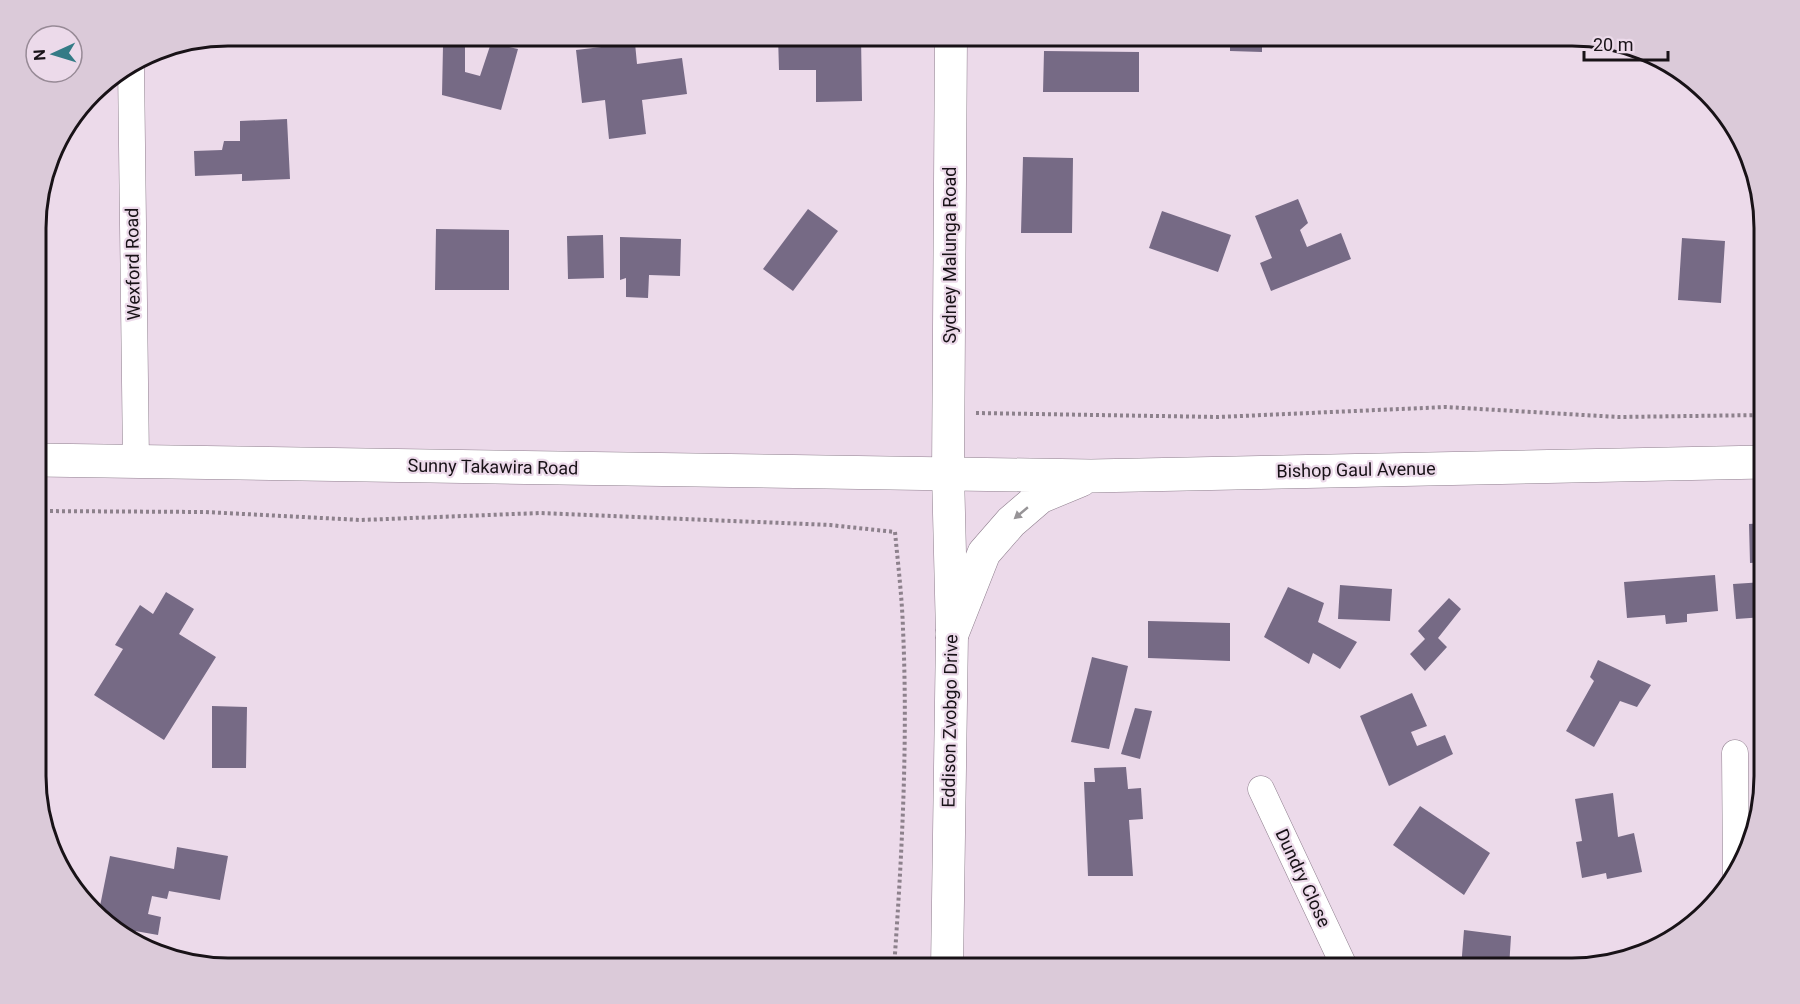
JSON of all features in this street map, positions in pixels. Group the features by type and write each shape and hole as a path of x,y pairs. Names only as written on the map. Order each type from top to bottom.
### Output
{"main road":[{"name":"Sunny Takawira Road","path":"47,460 948,473"},
{"name":"Bishop Gaul Avenue","path":"948,473 1091,476 1753,462"},
{"path":"952,634 984,553 1011,522 1040,497 1091,476"}],"street":[{"name":"Sydney Malunga Road","path":"948,473 951,47"},
{"name":"Wexford Road","path":"130,76 136,461"},
{"name":"Eddison Zvobgo Drive","path":"947,957 952,634 948,473"},
{"path":"1735,753 1736,853"},
{"name":"Dundry Close","path":"1261,789 1340,957"}],"path":[{"path":"948,412 1038,416 1218,417 1446,407 1618,417 1753,415"},
{"path":"47,511 206,512 361,520 540,513 830,525 895,532 903,627 905,722 901,874 895,958"}],"building":[{"path":"443,47 465,47 465,72 480,76 490,47 518,49 501,110 442,95"},
{"path":"635,47 637,64 682,58 687,94 642,100 646,134 609,139 605,100 582,103 576,50"},
{"path":"778,47 861,47 862,101 816,102 816,70 779,70"},
{"path":"1230,47 1262,47 1262,52 1230,51"},
{"path":"1044,51 1139,52 1139,92 1043,92"},
{"path":"287,119 290,179 242,181 242,174 195,176 194,151 222,150 224,141 240,141 240,121"},
{"path":"1023,157 1073,158 1072,233 1021,233"},
{"path":"1298,199 1308,223 1300,230 1307,247 1341,233 1351,259 1271,291 1260,263 1272,258 1255,216"},
{"path":"808,209 838,231 793,291 763,269"},
{"path":"1162,211 1231,235 1218,272 1149,248"},
{"path":"436,229 509,230 509,290 435,290"},
{"path":"603,235 604,278 568,279 567,236"},
{"path":"620,237 681,239 680,276 649,275 648,298 626,297 626,278 620,280"},
{"path":"1682,238 1725,241 1721,303 1678,300"},
{"path":"1749,524 1753,524 1753,563 1750,563"},
{"path":"1715,575 1718,611 1687,614 1687,622 1666,624 1665,615 1627,618 1624,582"},
{"path":"1753,583 1753,618 1736,619 1733,584"},
{"path":"1340,585 1392,589 1390,621 1338,619"},
{"path":"1288,587 1324,603 1318,622 1357,642 1340,669 1313,653 1309,664 1264,637"},
{"path":"166,592 194,609 179,634 216,657 164,740 94,695 123,649 115,645 140,605 153,614"},
{"path":"1449,598 1461,609 1438,638 1447,647 1425,671 1410,654 1425,639 1418,631"},
{"path":"1148,621 1230,623 1230,661 1148,658"},
{"path":"1092,657 1128,666 1109,749 1071,742"},
{"path":"1598,660 1651,685 1637,707 1620,701 1594,747 1566,731 1594,681 1590,677"},
{"path":"1412,693 1427,726 1411,732 1417,746 1445,735 1453,754 1389,786 1360,716"},
{"path":"212,706 247,707 246,768 212,768"},
{"path":"1135,708 1152,711 1140,759 1121,754"},
{"path":"1126,767 1128,789 1141,788 1143,819 1129,820 1133,876 1088,876 1084,782 1095,782 1094,768"},
{"path":"1613,793 1618,837 1634,833 1642,872 1607,879 1606,873 1582,878 1576,842 1582,841 1575,799"},
{"path":"1420,806 1490,853 1464,895 1393,845"},
{"path":"177,847 228,856 220,900 169,891 167,899 152,896 148,914 161,917 158,935 135,931 118,920 100,904 110,856 174,869"},
{"path":"1464,930 1511,936 1510,957 1462,957"}]}
